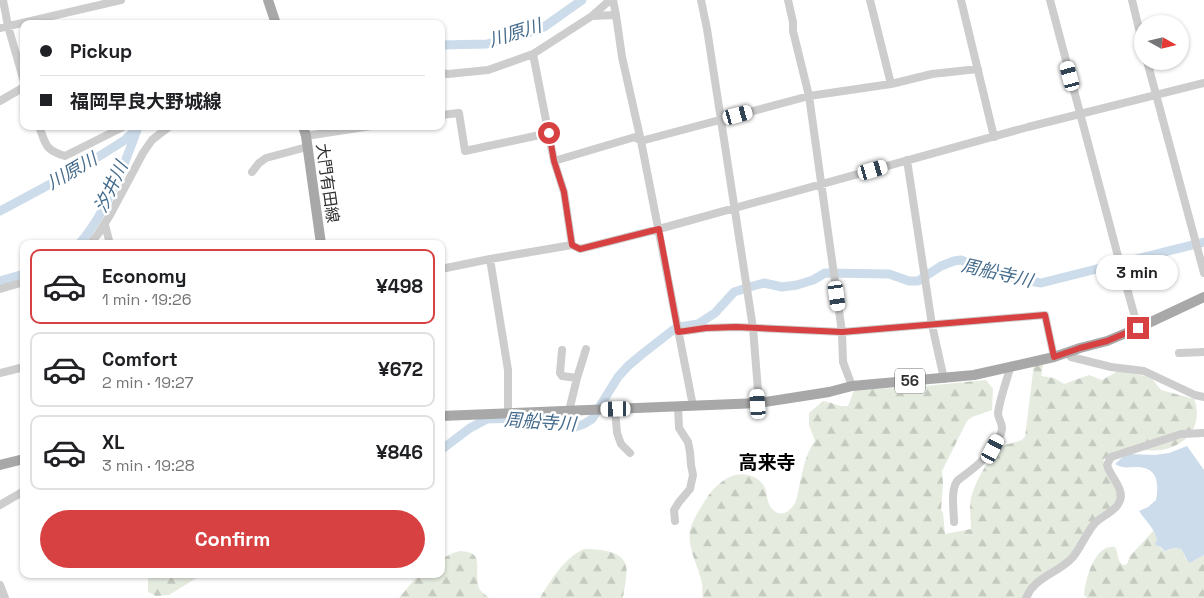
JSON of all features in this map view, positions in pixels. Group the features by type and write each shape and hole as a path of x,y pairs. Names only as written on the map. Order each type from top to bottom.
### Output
{"main road":[{"path":"269,0 275,20"},
{"name":"大門有田線","path":"306,136 320,240"},
{"name":"56","path":"445,416 758,404 829,392 852,386 974,375 1054,357 1107,341 1204,297"},
{"path":"0,465 20,460"}],"street":[{"path":"3,0 20,68"},
{"path":"34,20 121,0"},
{"path":"445,73 488,70 533,54 592,16 611,0 616,16 622,58 641,140 693,406"},
{"path":"701,0 753,328 758,404"},
{"path":"788,0 793,31 809,96 842,332 843,362 852,386"},
{"path":"870,0 891,84"},
{"path":"961,0 994,137"},
{"path":"1050,0 1138,328"},
{"path":"1132,0 1136,15"},
{"path":"592,16 616,16"},
{"path":"0,28 20,23"},
{"path":"533,54 554,161 564,192 572,245"},
{"path":"554,161 635,137 641,140 809,96 891,84 932,74 978,69"},
{"path":"1150,70 1204,273"},
{"path":"445,268 572,245 580,249 1028,127 1204,83"},
{"path":"0,101 20,89"},
{"path":"445,114 459,112 465,151 549,133"},
{"path":"41,130 47,147 54,153 65,156 117,130"},
{"path":"93,240 104,225 143,153 152,140 165,130"},
{"path":"252,172 266,158 306,136 345,130"},
{"path":"907,160 932,325 944,379"},
{"path":"104,225 109,240"},
{"path":"490,259 508,370 508,414"},
{"path":"0,289 20,283"},
{"path":"678,329 736,327 842,332 1045,315 1054,357"},
{"path":"570,411 586,349"},
{"path":"562,350 560,373 562,376 577,378"},
{"path":"1179,353 1204,352"},
{"path":"1066,353 1071,357 1144,371 1195,395 1204,397"},
{"path":"0,373 20,368"},
{"path":"954,522 954,484 987,457 1002,430 998,416 999,406 1010,368"},
{"path":"675,521 674,510 690,489 693,475 688,442 679,428 678,407"},
{"path":"616,409 617,434 621,444 630,453"},
{"path":"1026,598 1031,588 1072,558 1095,524 1116,507 1121,496 1117,482 1110,475 1107,466 1112,457 1181,434 1204,434"},
{"path":"0,504 20,493"},
{"path":"0,585 5,598"}],"green space":[{"path":"1034,364 1043,365 1041,376 1054,378 1064,384 1089,375 1102,380 1118,371 1145,376 1152,379 1161,390 1194,399 1197,417 1191,433 1179,444 1158,450 1138,450 1121,453 1104,459 1103,467 1118,483 1121,499 1073,553 1023,598 703,598 702,583 691,550 689,536 693,522 709,495 719,484 727,479 739,474 748,475 756,478 763,484 769,504 773,510 777,513 788,511 796,501 805,462 815,441 809,425 809,413 823,401 840,406 848,406 854,390 915,387 986,380 993,389 992,410 972,417 967,421 942,471 941,510 945,534 971,529 971,498 982,471 1000,448 1025,437"},
{"path":"1154,530 1157,536 1157,545 1164,551 1174,548 1181,549 1185,559 1194,561 1204,555 1204,598 1087,598 1084,595 1086,581 1092,564 1102,551 1108,547 1115,547 1118,559 1123,565 1127,564 1130,556"},
{"path":"584,549 609,552 624,561 627,574 623,598 540,598 564,564"},
{"path":"460,551 473,554 477,562 479,587 489,598 399,598 416,578 445,578 445,557"},
{"path":"197,578 169,595 156,596 148,592 148,579"}],"water":[{"path":"1187,446 1204,470 1204,555 1190,563 1181,549 1174,548 1164,551 1154,544 1157,541 1155,533 1139,511 1148,507 1156,500 1156,478 1150,470 1138,467 1123,467 1115,464 1124,456 1130,454 1155,455 1169,453"}],"waterway":[{"name":"川原川","path":"445,45 487,44 528,33 544,27 582,0"},
{"name":"川原川","path":"0,211 82,167 125,140 135,130"},
{"name":"汐井川","path":"82,240 105,205 120,174 137,130"},
{"name":"周船寺川","path":"445,447 470,428 487,419 542,419 575,427 584,424 592,419 618,377 641,355 673,330 679,327 698,324 715,313 734,292 764,283 782,287 797,285 813,280 825,273 889,274 909,281 918,281 941,266 961,260 984,266 1012,278 1041,283 1204,242"},
{"name":"汐井川","path":"0,281 20,275"}],"district":[{"name":"高来寺","path":"767,462"}],"route":[{"path":"549,133 554,161 564,192 572,245 580,249 659,229 678,332 706,328 736,327 842,332 1045,315 1054,357 1107,341 1138,328"}]}
